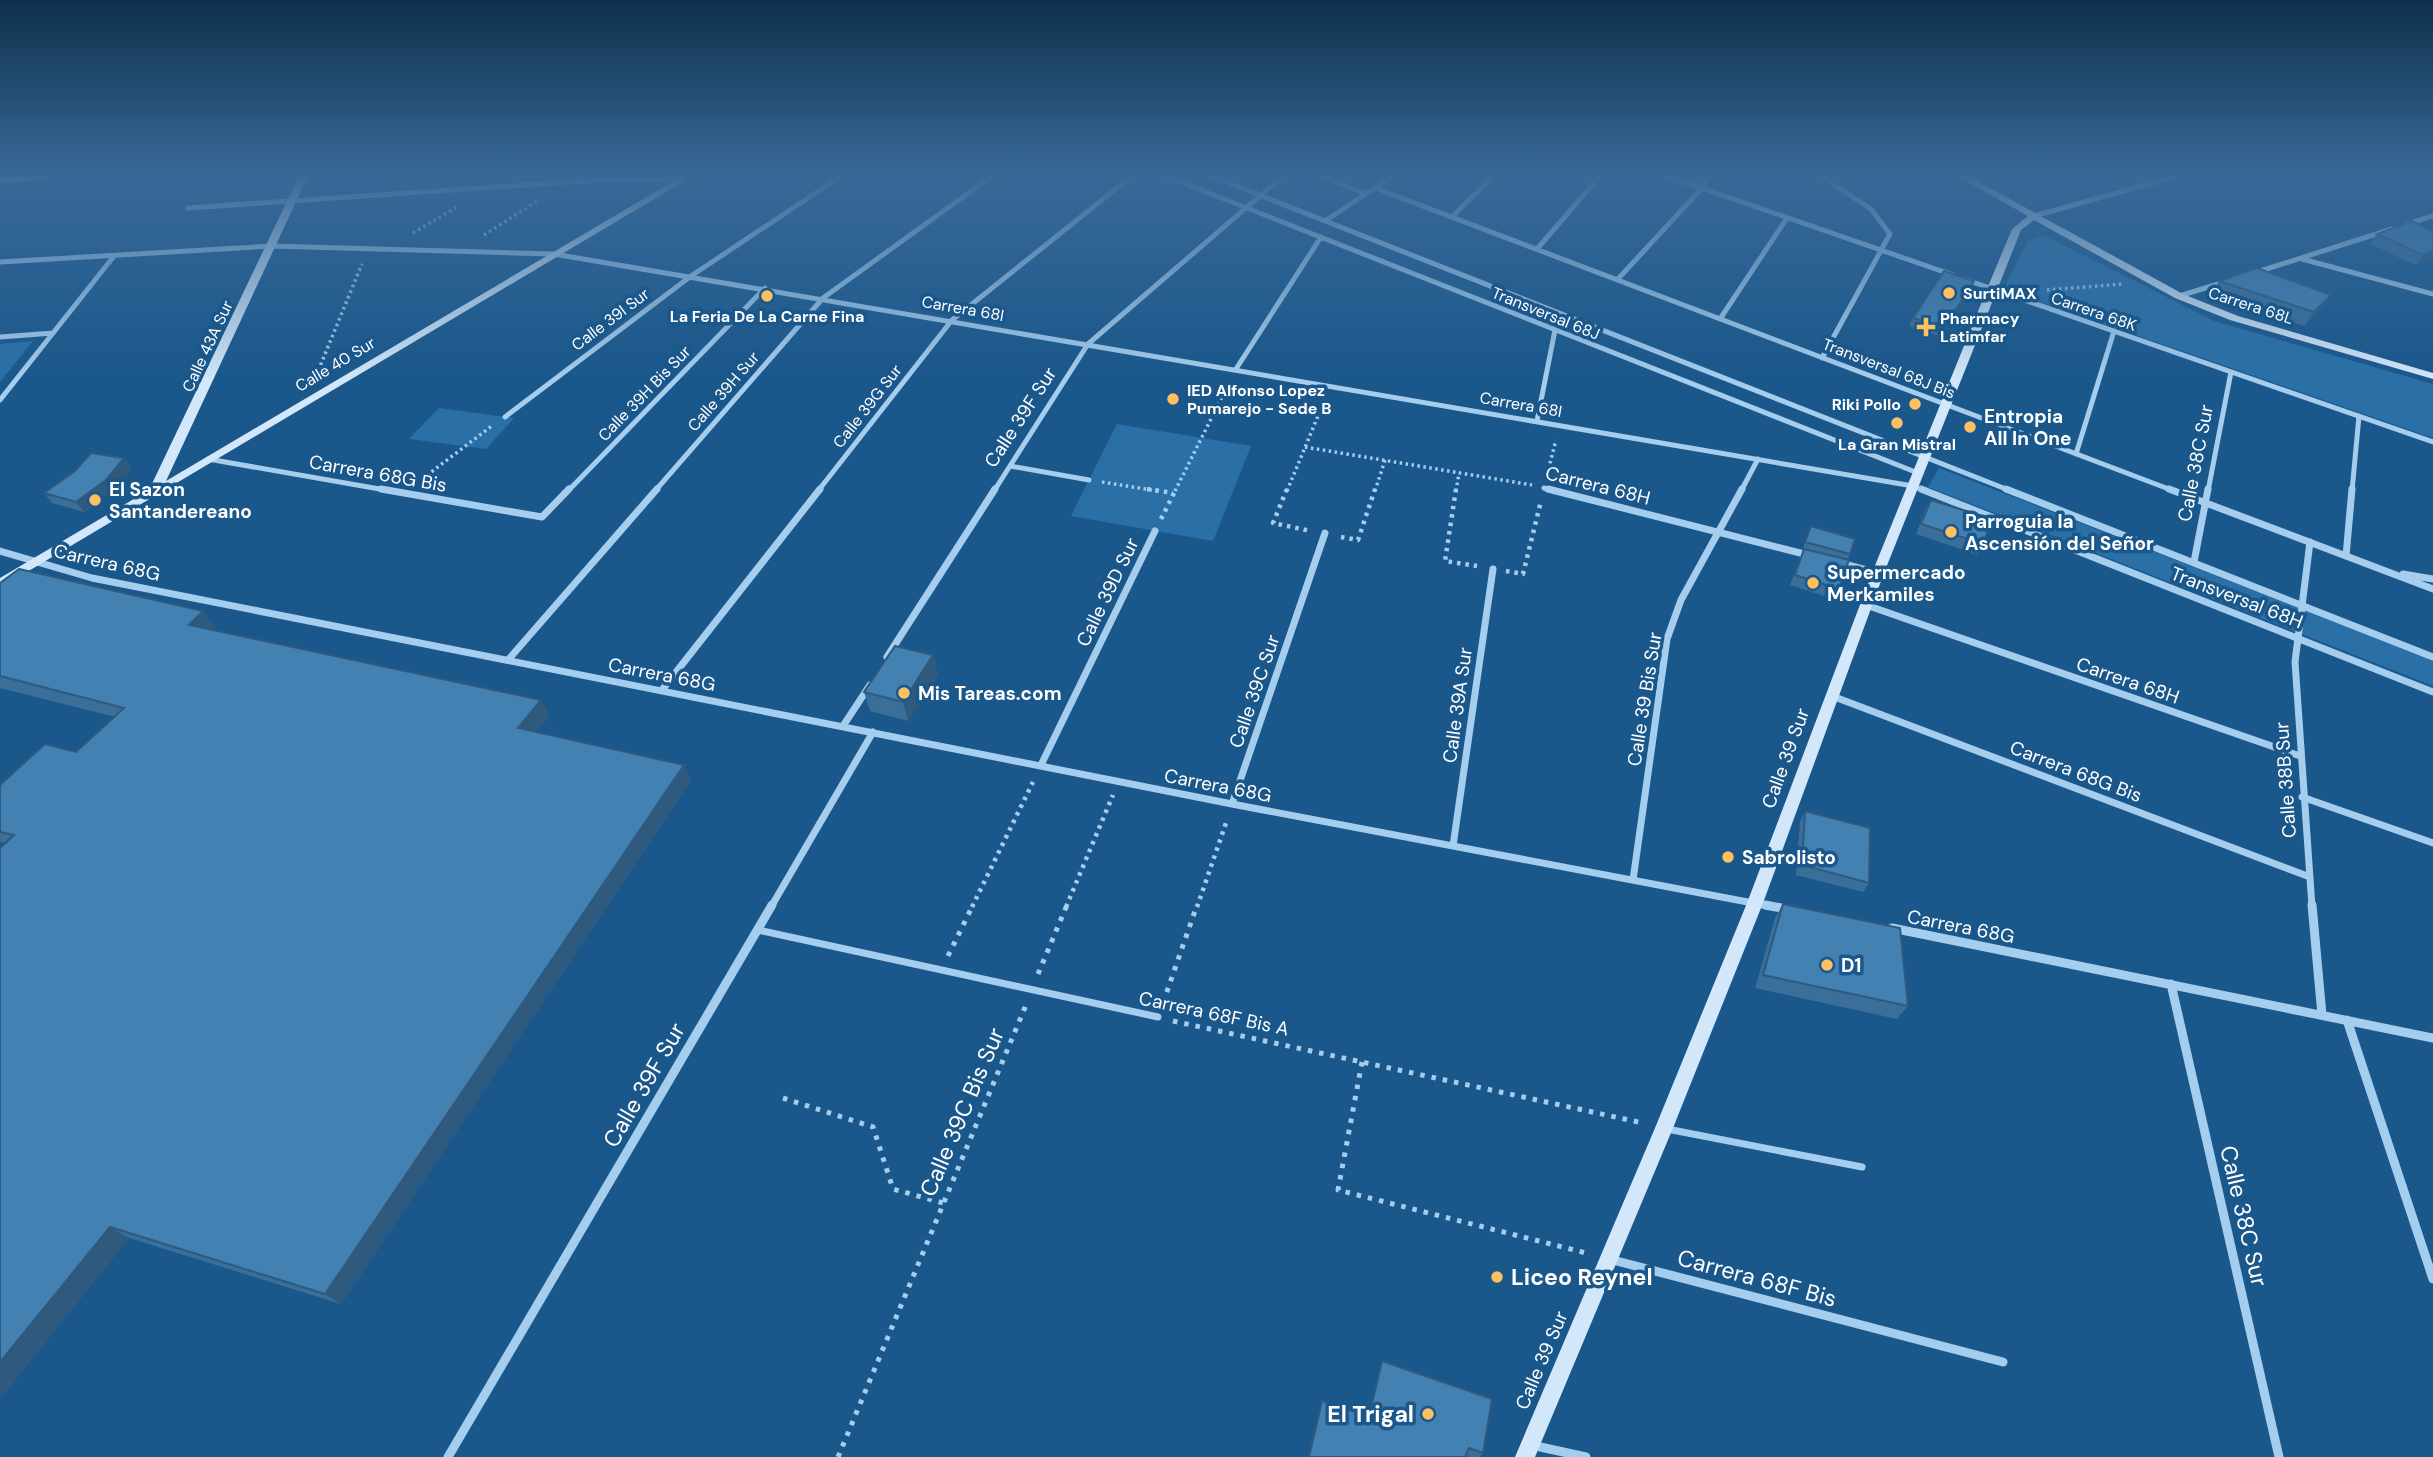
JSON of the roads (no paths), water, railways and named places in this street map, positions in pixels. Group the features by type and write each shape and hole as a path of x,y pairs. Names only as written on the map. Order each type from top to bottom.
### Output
{"street":[{"name":"Calle 40 Sur","path":"0,584 571,244"},
{"name":"Calle 39I Sur","path":"505,416 691,276 739,244"},
{"name":"Calle 39H Sur","path":"508,660 823,298 898,244"},
{"name":"Calle 39G Sur","path":"662,690 953,320 1047,244"},
{"name":"Calle 39F Sur","path":"880,669 1088,344 1203,244"},
{"path":"1236,369 1316,244"},
{"name":"Transversal 68J","path":"1339,244 1918,473"},
{"name":"Transversal 68J","path":"1383,244 1923,458"},
{"name":"Transversal 68J Bis","path":"1524,244 2433,589"},
{"path":"1537,249 1541,244"},
{"path":"1617,280 1650,244"},
{"path":"1720,319 1770,244"},
{"name":"Carrera 68K","path":"1863,244 2433,442"},
{"path":"1822,358 1884,244"},
{"name":"Calle 39 Sur","path":"1527,1451 1664,1128 1755,903 1878,573 2011,244"},
{"name":"Carrera 68L","path":"2085,244 2179,296 2234,318 2433,376"},
{"path":"2252,274 2345,244"},
{"name":"Carrera 68I","path":"0,262 272,246 388,247 554,254 1913,486"},
{"name":"Calle 43A Sur","path":"155,491 272,246"},
{"path":"0,400 114,256"},
{"path":"2300,258 2433,293"},
{"path":"2179,296 2228,281"},
{"name":"Calle 39H Bis Sur","path":"542,517 765,288"},
{"path":"1537,421 1555,330"},
{"path":"2076,454 2114,331"},
{"path":"0,337 53,333"},
{"name":"Calle 38C Sur","path":"2194,562 2231,372"},
{"path":"2346,556 2359,416"},
{"name":"Transversal 68H","path":"1923,458 2302,603 2433,657"},
{"name":"Carrera 68G Bis","path":"208,459 542,517"},
{"name":"Calle 39 Bis Sur","path":"1633,880 1667,639 1681,600 1758,459"},
{"path":"1010,466 1089,480"},
{"name":"Transversal 68H","path":"1913,486 2433,692"},
{"name":"Carrera 68H","path":"1544,488 1812,556"},
{"name":"Calle 39D Sur","path":"1041,765 1155,531"},
{"name":"Calle 39C Sur","path":"1232,804 1325,533"},
{"name":"Calle 38B Sur","path":"2310,542 2295,662 2302,797 2322,1015"},
{"name":"Carrera 68G","path":"0,551 92,578 1232,804 1796,910"},
{"path":"1826,559 1878,573"},
{"name":"Calle 39A Sur","path":"1453,846 1493,569"},
{"path":"2385,571 2433,579"},
{"name":"Carrera 68H","path":"1866,605 2300,757"},
{"path":"843,726 872,681"},
{"name":"Carrera 68G Bis","path":"1832,696 2309,877"},
{"name":"Calle 39F Sur","path":"448,1457 873,732"},
{"path":"2302,797 2433,843"},
{"name":"Carrera 68G","path":"1877,926 2433,1038"},
{"name":"Calle 38C Sur","path":"2171,984 2279,1457"},
{"path":"2347,1020 2433,1279"},
{"name":"Carrera 68F Bis","path":"1609,1259 2003,1362"},
{"path":"1527,1451 1586,1457"}],"lane":[{"name":"Carrera 68F Bis A","path":"757,930 1158,1017"},
{"path":"1664,1128 1861,1167"}],"place":[{"name":"SurtiMAX","path":"1949,293"},
{"name":"La Feria De La Carne Fina","path":"767,296"},
{"name":"Pharmacy Latimfar","path":"1926,327"},
{"name":"IED Alfonso Lopez Pumarejo - Sede B","path":"1173,399"},
{"name":"Riki Pollo","path":"1915,404"},
{"name":"La Gran Mistral","path":"1897,423"},
{"name":"Entropia All In One","path":"1970,427"},
{"name":"El Sazon Santandereano","path":"95,500"},
{"name":"Parroguia la Ascensión del Señor","path":"1951,532"},
{"name":"Supermercado Merkamiles","path":"1813,583"},
{"name":"Mis Tareas.com","path":"904,693"},
{"name":"Sabrolisto","path":"1728,857"},
{"name":"D1","path":"1827,965"},
{"name":"Liceo Reynel","path":"1497,1277"},
{"name":"El Trigal","path":"1428,1414"}]}
